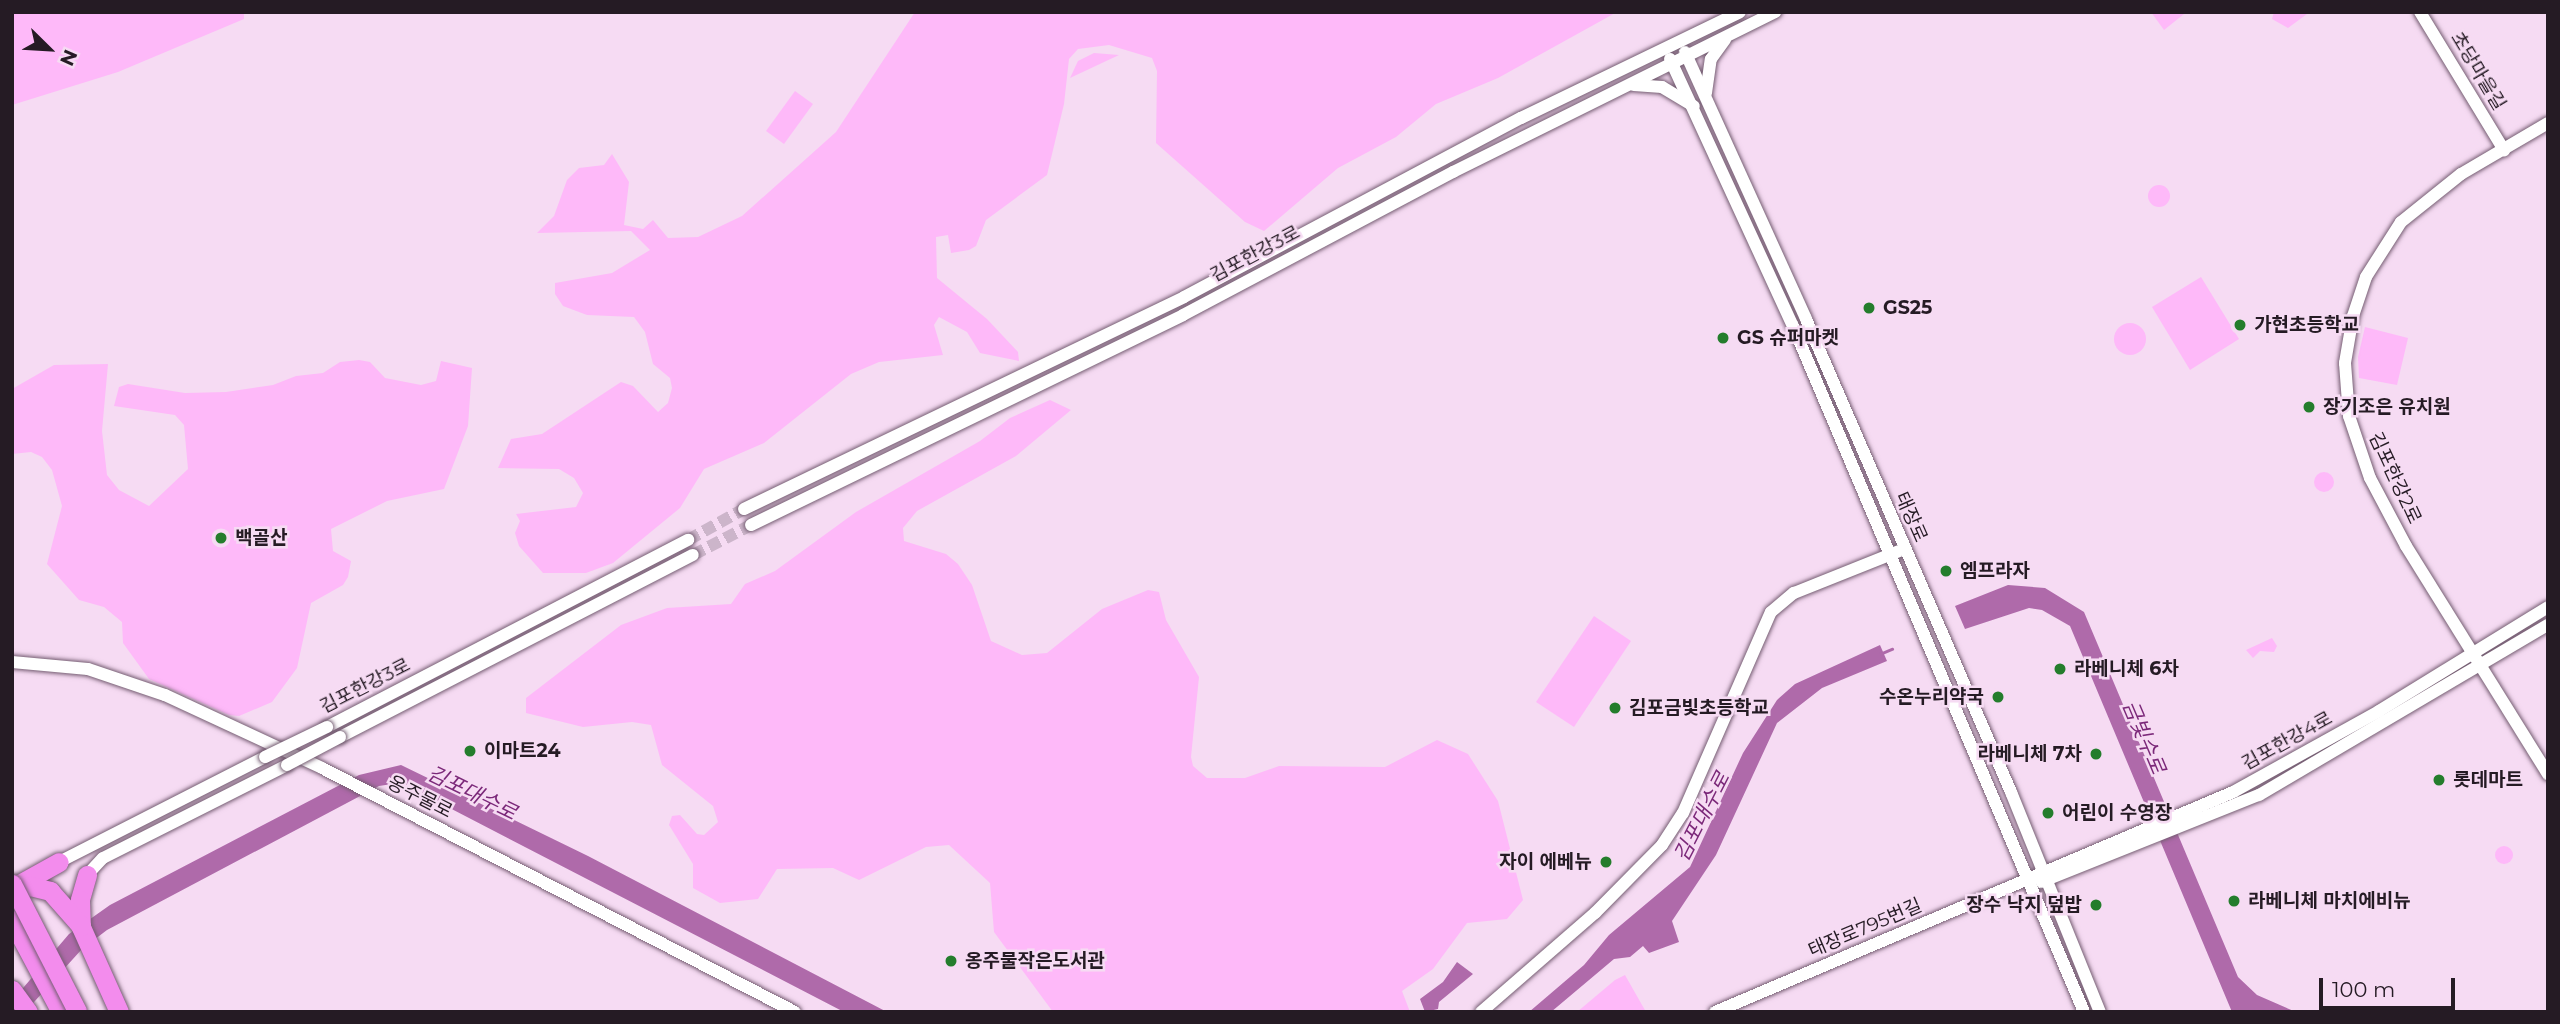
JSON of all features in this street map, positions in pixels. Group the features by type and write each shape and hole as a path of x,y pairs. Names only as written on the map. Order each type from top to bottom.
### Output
{"highway":[{"path":"12,888 59,862"},
{"path":"81,927 80,900 87,875"},
{"path":"12,888 39,888 60,898 81,927 117,1007"},
{"path":"12,888 78,1012"},
{"path":"12,920 61,1012"},
{"path":"12,990 27,1012"}],"street":[{"name":"김포한강3로","path":"744,509 1171,303 1521,118 1740,12"},
{"name":"김포한강3로","path":"751,524 1184,315 1453,172 1775,12"},
{"name":"초당마을길","path":"2420,12 2504,150"},
{"path":"1706,97 1711,59 1730,36"},
{"name":"태장로","path":"1680,42 1904,549 2045,876 2100,1012"},
{"name":"태장로","path":"1665,49 1695,107 1891,554 2084,1012"},
{"path":"1630,85 1662,87 1695,107"},
{"name":"김포한강2로","path":"2548,123 2431,194 2383,245 2353,316 2345,363 2349,416 2370,478 2548,774"},
{"name":"김포한강3로","path":"59,862 688,540"},
{"path":"1481,1012 1595,913 1662,845 1687,803 1771,612 1794,593 1904,549"},
{"name":"김포한강3로","path":"87,875 103,858 693,555"},
{"name":"김포한강4로","path":"2202,813 2548,607"},
{"name":"김포한강4로","path":"2031,882 2294,777 2548,625"},
{"name":"옹주물로","path":"12,662 64,664 131,682 336,775 794,1012"},
{"name":"태장로795번길","path":"1715,1012 2031,882"},
{"name":"태장로795번길","path":"1730,1012 2031,882"}],"shaded area":[{"path":"12,12 244,12 244,19 118,72 12,105"},
{"path":"915,12 1617,12 1498,78 1436,104 1396,137 1338,168 1264,231 1245,222 1156,143 1157,71 1152,58 1109,45 1078,49 1069,59 1064,104 1047,175 986,220 976,246 969,250 951,253 948,235 936,237 937,278 987,319 1018,352 1019,361 980,353 967,332 939,317 934,325 943,355 879,362 851,374 764,443 704,469 680,508 613,563 586,573 543,573 519,546 515,533 520,521 516,514 576,507 583,493 574,478 559,469 498,468 511,439 542,434 621,382 633,386 658,412 668,403 672,388 670,378 653,364 645,332 634,317 587,315 563,306 555,294 555,283 612,273 650,250 631,231 537,233 554,216 567,180 579,168 604,165 612,154 629,182 624,225 643,229 653,220 668,238 698,237 742,216 836,132"},
{"path":"2151,12 2183,12 2184,14 2164,30"},
{"path":"2274,12 2307,14 2288,28 2272,19"},
{"path":"1094,53 1119,55 1070,78 1078,61"},
{"path":"795,91 813,104 784,144 766,131"},
{"path":"2159,185 2167,188 2170,196 2167,204 2159,207 2151,204 2148,196 2151,188"},
{"path":"2201,277 2239,339 2190,370 2152,307"},
{"path":"2130,323 2142,327 2146,339 2142,351 2130,355 2118,351 2114,339 2118,327"},
{"path":"2365,327 2408,338 2397,385 2359,378 2358,357"},
{"path":"441,361 472,368 468,426 444,489 387,501 331,529 333,551 351,561 348,577 343,585 311,603 297,668 272,702 239,716 229,715 149,679 123,643 122,622 104,607 79,600 47,564 62,506 52,470 42,457 31,452 12,454 12,389 54,365 108,364 102,431 107,475 119,490 149,506 188,469 184,425 175,415 114,406 119,387 128,384 185,393 226,392 273,385 296,376 323,373 340,362 370,362 385,378 421,385 436,381"},
{"path":"1050,400 1071,410 1016,456 917,511 903,528 904,541 946,554 958,564 972,585 991,641 1022,655 1047,653 1102,609 1148,590 1159,592 1166,620 1199,677 1191,757 1193,766 1207,778 1245,778 1279,766 1385,767 1437,740 1468,754 1498,801 1523,900 1507,919 1467,923 1433,969 1402,991 1410,1012 1053,1012 994,932 990,883 949,845 926,847 859,880 833,868 777,869 758,899 720,903 693,888 693,864 669,825 672,816 680,815 697,834 704,835 718,822 713,806 662,765 651,725 632,722 583,727 526,713 526,698 621,625 667,608 731,604 745,584 775,571 856,512 980,441 1010,418"},
{"path":"2324,472 2331,475 2334,482 2331,489 2324,492 2317,489 2314,482 2317,475"},
{"path":"2008,585 2045,588 2084,612 2238,977 2257,995 2296,1012 2232,1012 2070,626 2042,610 2029,608 1965,629 1955,606"},
{"path":"1594,616 1631,641 1574,727 1536,702"},
{"path":"2272,638 2277,646 2274,652 2260,651 2253,658 2246,650"},
{"path":"1880,645 1887,661 1822,688 1777,723 1716,855 1672,921 1679,942 1649,953 1643,946 1630,957 1614,959 1551,1012 1529,1012 1584,965 1609,935 1690,867 1743,753 1777,700 1795,684"},
{"path":"401,765 588,856 887,1012 844,1012 415,790 392,784 379,786 107,930 82,949 25,1012 12,1012 12,1001 69,934 110,905 359,775"},
{"path":"2504,846 2510,849 2513,855 2510,861 2504,864 2498,861 2495,855 2498,849"},
{"path":"1457,962 1473,974 1439,1002 1438,1009 1425,1012 1420,999 1443,982"},
{"path":"1625,975 1646,1012 1577,1012 1615,980"}],"waterway":[{"name":"김포대수로","path":"1880,654 1892,649"}],"tunnel":[{"path":"688,540 744,509"},
{"path":"693,555 751,525"}],"place":[{"name":"GS25","path":"1869,308"},
{"name":"가현초등학교","path":"2240,325"},
{"name":"GS 슈퍼마켓","path":"1723,338"},
{"name":"장기조은 유치원","path":"2309,407"},
{"name":"백골산","path":"221,538"},
{"name":"엠프라자","path":"1946,571"},
{"name":"라베니체 6차","path":"2060,669"},
{"name":"수온누리약국","path":"1998,697"},
{"name":"김포금빛초등학교","path":"1615,708"},
{"name":"이마트24","path":"470,751"},
{"name":"라베니체 7차","path":"2096,754"},
{"name":"롯데마트","path":"2439,780"},
{"name":"어린이 수영장","path":"2048,813"},
{"name":"자이 에베뉴","path":"1606,862"},
{"name":"라베니체 마치에비뉴","path":"2234,901"},
{"name":"장수 낙지 덮밥","path":"2096,905"},
{"name":"옹주물작은도서관","path":"951,961"}],"water label":[{"name":"금빛수로","path":"2144,737"}]}
